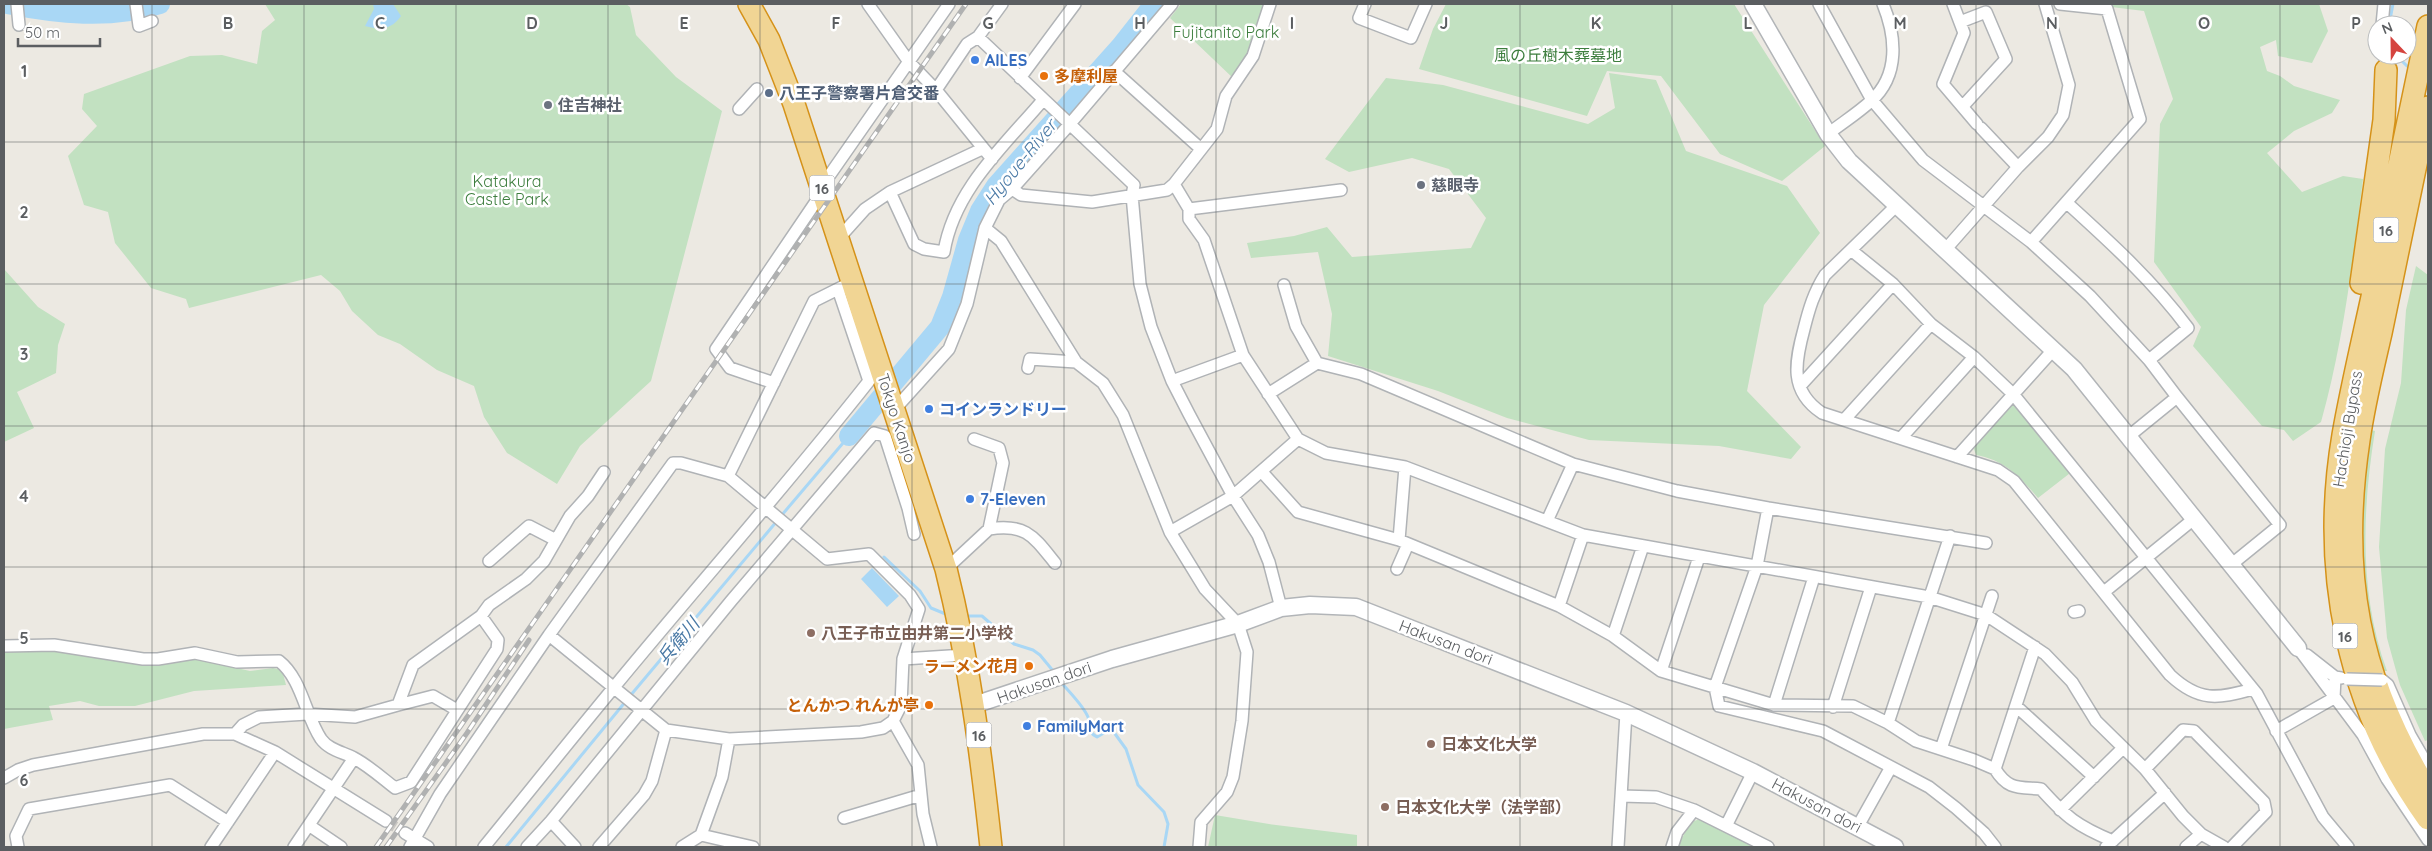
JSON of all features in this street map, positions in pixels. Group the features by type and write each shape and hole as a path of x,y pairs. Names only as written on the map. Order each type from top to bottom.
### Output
{"highway":[{"name":"Tokyo Kanjo","path":"749,4 783,71 839,238 845,286 883,377 946,569 958,616 974,705 991,847"},
{"name":"Hachioji Bypass","path":"2428,26 2349,405 2339,463 2335,517 2336,578 2352,667 2376,730 2398,773 2428,819"},
{"name":"16","path":"2349,405 2354,333 2384,120 2385,65"},
{"name":"Hachioji Bypass","path":"2428,107 2359,438 2350,527 2352,578 2369,664 2391,724 2428,791"}],"street":[{"path":"17,4 19,23"},
{"path":"136,4 140,22 139,26 152,21"},
{"path":"868,4 909,62 936,90 992,160"},
{"path":"774,383 730,368 716,349 823,189 828,176 949,4"},
{"path":"936,90 968,44 978,37 1002,4"},
{"path":"1020,78 1075,4"},
{"path":"892,405 949,349 967,304 985,228 999,200 1012,190 1066,122 1114,71 1172,4"},
{"path":"1012,190 1021,194 1079,202 1167,190 1174,184 1217,129 1226,96 1253,56 1270,4"},
{"path":"1365,4 1359,18 1411,38 1426,4"},
{"path":"1753,4 1828,134 1849,161 2074,369 2298,648 2363,735 2387,778 2428,840"},
{"path":"1820,4 1872,100 1923,160 2031,242 2090,296 2149,360 2280,525 2232,564"},
{"path":"1828,134 1872,100 1885,84 1893,52 1892,27 1883,4"},
{"path":"1953,4 1964,33 1943,84 2018,167"},
{"path":"1945,250 2018,167 2048,137 2062,115 2067,101 2069,85 2045,4"},
{"path":"2031,242 2140,119 2107,10 2060,4"},
{"path":"1960,22 1986,12 2006,59 1963,106"},
{"path":"978,37 1134,185 1132,195 1140,284 1151,327 1172,381 1233,496 1258,535 1270,562 1281,608"},
{"path":"1114,71 1201,149"},
{"path":"740,108 756,89"},
{"path":"890,192 914,244 924,249 944,252 947,234 968,190 992,160 1045,102"},
{"path":"839,238 865,209 890,192 982,149"},
{"path":"1174,184 1189,209 1189,220 1204,240 1242,355 1298,439 1326,453 1405,467 1583,535 1929,597 1986,615 2035,647 2072,682 2096,721 2145,769 2201,834 2224,847"},
{"path":"1189,209 1341,190"},
{"path":"2067,203 2137,267 2162,294 2188,328 2149,360"},
{"path":"1896,206 1825,274 1810,303 1796,360 1803,395 1822,413 1998,470 2014,481 2170,674 2183,687 2196,693 2216,697 2253,689"},
{"path":"985,228 1001,241 1076,362 1103,383 1123,415 1170,532 1205,589 1238,624 1247,652 1242,721 1233,777 1227,792 1201,822 1199,847"},
{"path":"1851,250 1893,284 1931,324 1974,357 2013,394 2253,689 2323,817 2348,847"},
{"path":"1800,386 1893,284"},
{"path":"1284,285 1296,326 1317,363"},
{"path":"484,847 614,687 768,510 869,381 845,286 814,301 728,476"},
{"path":"1844,420 1931,324"},
{"path":"1958,457 2054,349"},
{"path":"1172,381 1242,355"},
{"path":"1901,438 1974,357"},
{"path":"1028,368 1030,359 1076,362"},
{"path":"1268,394 1317,363 1361,374 1573,464 1677,491 1768,508 1986,543"},
{"path":"2129,436 2177,396"},
{"path":"527,847 551,821 642,710 788,527 874,434 880,433 885,436 908,508 914,534"},
{"path":"946,569 988,529 1003,464 999,448 974,439"},
{"path":"1170,532 1233,496 1298,439"},
{"path":"413,843 440,794 548,635 673,463 681,462 728,476 827,559 869,554 910,595 919,609 903,658 901,705 893,721 883,728 861,732 729,739 666,730 548,635"},
{"path":"1547,521 1573,464"},
{"path":"1397,569 1403,542 1405,467"},
{"path":"398,705 414,665 481,616 489,605 526,579 538,567 570,516 588,496 604,472"},
{"path":"1262,472 1298,512 1403,542 1558,606 1613,636 1661,671 1774,706 1853,706 1888,723 1916,741 1995,769 2003,782 2012,787 2040,789 2060,810 2082,828 2109,844 2165,793"},
{"path":"1768,508 1757,566 1715,688 1719,706 1824,731 1928,787 1956,808 1984,833 1995,847"},
{"path":"2104,592 2194,518"},
{"path":"489,561 529,526 556,540"},
{"path":"988,529 1006,526 1032,535 1055,563"},
{"path":"1558,606 1583,535"},
{"path":"1888,723 1950,536"},
{"path":"1613,636 1643,546"},
{"path":"1661,671 1699,557"},
{"path":"1774,706 1814,577"},
{"path":"1833,707 1871,587"},
{"path":"1941,749 1992,596"},
{"name":"Hakusan dori","path":"974,705 1112,659 1238,624 1281,608 1310,605 1356,607 1626,713 1754,772 1895,847"},
{"path":"4,646 54,645 143,659 158,659 195,653 237,662 278,661 298,688 307,714 322,741 331,748 354,758 395,788 411,782 497,649 498,640 481,616"},
{"path":"1995,769 2035,647"},
{"path":"2298,648 2335,677 2382,680 2388,685 2407,728 2428,766"},
{"path":"903,658 965,654"},
{"path":"2334,698 2335,677"},
{"path":"235,734 243,725 259,717 307,714 356,718 433,696 457,710"},
{"path":"2276,731 2334,698"},
{"path":"2016,706 2094,777"},
{"path":"1618,847 1626,713"},
{"path":"893,721 918,765 923,814 931,847"},
{"path":"599,847 644,795 652,781 666,730"},
{"path":"2145,769 2183,730 2194,731 2264,802 2266,812 2232,847"},
{"path":"4,778 33,765 203,734 235,734 274,752 386,821"},
{"path":"682,847 701,835 722,777 729,739"},
{"path":"2060,810 2124,748"},
{"path":"211,847 274,752"},
{"path":"294,847 310,826 354,758"},
{"path":"1858,826 1891,767"},
{"path":"1726,826 1754,772"},
{"path":"18,847 16,836 29,809 170,785 228,822"},
{"path":"844,818 921,795"},
{"path":"1621,796 1656,797 1694,810 1768,847"},
{"path":"1672,847 1677,832 1694,810"},
{"path":"551,821 574,847"},
{"path":"310,826 341,847"},
{"path":"405,832 413,843 428,847"},
{"path":"2186,847 2201,834"},
{"path":"701,835 753,847"}],"green space":[{"name":"Katakura Castle Park","path":"265,4 626,4 630,7 636,35 676,77 722,111 651,381 580,446 557,484 507,453 484,417 474,386 437,370 400,344 378,335 352,311 340,291 321,275 189,308 186,299 151,288 115,243 108,212 84,205 68,156 97,126 82,109 84,94 190,56 222,55 257,64 262,31 275,20"},
{"name":"Fujitanito Park","path":"1181,4 1265,4 1248,59 1234,79 1170,18"},
{"name":"風の丘樹木葬墓地","path":"1446,4 1734,4 1825,146 1782,181 1720,154 1661,76 1607,71 1587,116 1419,69 1433,29"},
{"path":"2087,4 2319,4 2328,31 2312,63 2278,56 2276,40 2260,47 2267,71 2280,76 2294,86 2340,100 2332,113 2294,131 2267,153 2302,192 2343,176 2363,179 2341,332 2321,422 2293,441 2284,430 2262,426 2193,346 2201,327 2154,262 2160,124 2173,99 2144,11"},
{"path":"1609,73 1656,80 1686,151 1787,186 1820,233 1764,305 1747,391 1801,447 1791,459 1719,446 1589,440 1507,418 1438,391 1328,356 1332,314 1318,252 1251,258 1247,243 1294,236 1327,227 1352,257 1471,248 1486,218 1449,169 1412,158 1349,172 1325,159 1386,78 1443,85 1588,124 1615,108"},
{"path":"2416,266 2428,275 2428,740 2425,741 2400,685 2387,638 2379,547 2385,449 2401,383 2406,310"},
{"path":"4,269 38,307 65,324 58,345 56,373 17,392 34,428 4,442"},
{"path":"2009,405 2019,405 2074,470 2038,498 2018,476 2004,465 1976,455 1973,446"},
{"path":"2367,429 2375,431 2367,491 2367,582 2371,612 2387,671 2381,671 2359,577"},
{"path":"52,649 161,665 196,659 250,671 273,668 282,670 286,685 194,691 135,706 99,706 80,701 49,706 53,720 4,729 4,651"},
{"path":"1215,815 1357,835 1357,847 1208,847"},
{"path":"1700,819 1759,847 1677,847 1691,822"}],"water":[{"path":"373,4 393,4 401,16 393,24 385,28 365,26 374,9"},
{"path":"872,568 899,596 887,607 861,579"}],"waterway":[{"path":"7,4 64,13 84,14 122,12 160,4"},
{"name":"Hyoue-River","path":"849,436 940,327 952,297 968,240 980,211 996,186 1121,46 1154,4"},
{"path":"2391,15 2393,4"},
{"name":"兵衛川","path":"781,516 849,436"},
{"name":"兵衛川","path":"630,696 777,521"},
{"path":"884,557 920,591 931,608 948,615"},
{"path":"964,616 982,616 1014,644 1033,650 1040,655 1054,672"},
{"path":"1060,681 1086,712 1092,733 1097,737 1109,730 1113,731 1126,749 1138,785 1164,812 1168,824 1164,847"},
{"name":"兵衛川","path":"506,847 626,701"}],"tunnel":[{"path":"386,821 405,833"}],"railway":[{"path":"376,847 966,4"},
{"path":"386,847 467,733 529,640"}],"place":[{"name":"AILES","path":"975,60"},
{"name":"多摩利屋","path":"1044,76"},
{"name":"八王子警察署片倉交番","path":"769,93"},
{"name":"住吉神社","path":"548,105"},
{"name":"慈眼寺","path":"1421,185"},
{"name":"コインランドリー","path":"929,409"},
{"name":"7-Eleven","path":"970,499"},
{"name":"八王子市立由井第二小学校","path":"811,633"},
{"name":"ラーメン花月","path":"1029,666"},
{"name":"とんかつ れんが亭","path":"929,705"},
{"name":"FamilyMart","path":"1027,726"},
{"name":"日本文化大学","path":"1431,744"},
{"name":"日本文化大学（法学部）","path":"1385,807"}]}
